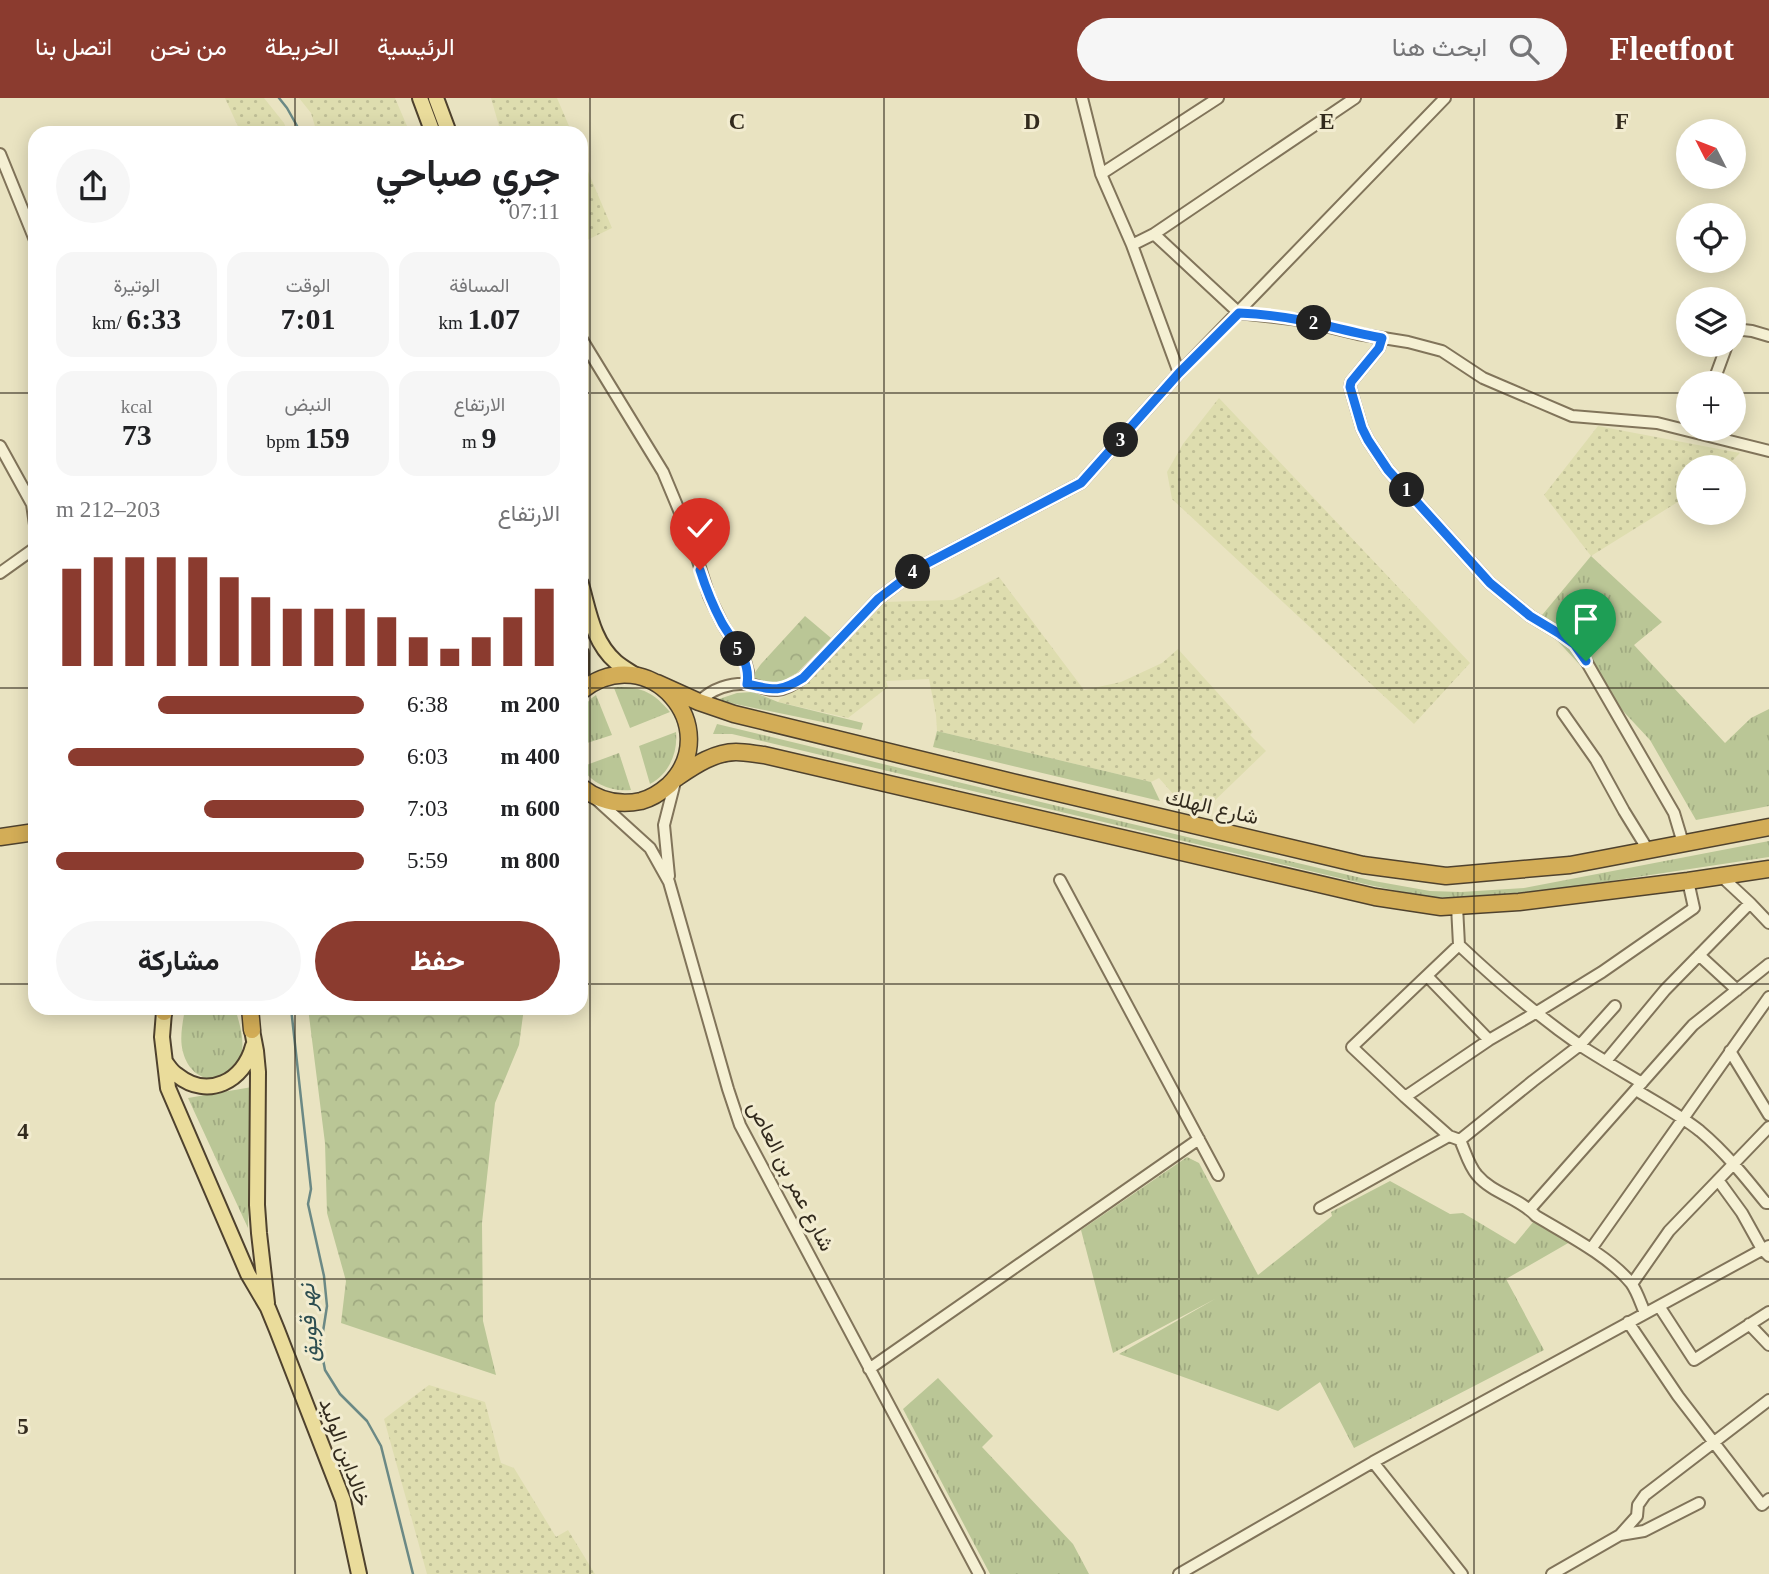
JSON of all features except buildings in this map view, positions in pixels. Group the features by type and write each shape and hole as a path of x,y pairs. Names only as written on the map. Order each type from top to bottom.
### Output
{"highway":[{"name":"شارع الهلك","path":"635,675 657,682 699,702 734,713 1363,865 1446,876 1570,865 1769,827"},
{"path":"588,686 604,677 635,675"},
{"path":"657,682 673,696 685,715 689,736 686,758 676,778"},
{"path":"588,792 609,802 628,804 646,800 663,791 676,778 718,754 736,752 764,755 1375,897 1441,907 1519,902 1769,869"},
{"path":"0,837 28,833"},
{"path":"251,1015 252,1030"}],"main road":[{"path":"420,98 430,126"},
{"path":"436,98 446,126"},
{"path":"588,609 595,634 604,648 616,662 635,675"},
{"path":"164,1015 164,1062 177,1111 248,1274 268,1308"},
{"path":"164,1062 175,1075 190,1083 206,1087 222,1084 237,1075 247,1063 253,1047 252,1030"},
{"path":"252,1030 258,1073 257,1205 268,1308"},
{"name":"خالدابن الوليد","path":"268,1308 344,1500 359,1574"}],"street":[{"path":"1082,98 1101,174 1132,245 1179,373"},
{"path":"1101,174 1218,98"},
{"path":"1132,245 1154,234 1355,98"},
{"path":"699,702 708,692 730,685 747,684 775,691 790,686 803,678 878,599 920,567 1081,483 1179,373 1445,98"},
{"path":"0,154 28,223"},
{"path":"1154,234 1239,313 1300,320 1441,351 1483,378 1572,416 1676,426"},
{"path":"1746,330 1769,336"},
{"path":"1382,338 1379,348 1351,382 1350,387 1368,440 1388,470 1490,583 1530,616 1574,644 1674,813 1683,843"},
{"path":"588,349 663,472 691,538 709,596 745,661 747,684"},
{"path":"1735,441 1769,451"},
{"path":"0,446 28,497"},
{"path":"0,573 28,553"},
{"path":"1563,713 1596,760 1648,850"},
{"path":"669,882 664,825 676,778"},
{"name":"شارع عمر بن العاص","path":"588,793 650,848 669,882 740,1125 979,1574"},
{"path":"1721,876 1769,923"},
{"path":"1060,880 1218,1175"},
{"path":"1405,1097 1489,1040 1602,971 1694,908 1688,881"},
{"path":"1606,1061 1665,990 1750,903"},
{"path":"1457,906 1459,945 1537,1012 1700,1131 1734,1164 1766,1203 1769,1203"},
{"path":"1459,945 1352,1047 1405,1097 1455,1138 1476,1174 1492,1188 1530,1209 1536,1216 1609,1263 1632,1284 1645,1313"},
{"path":"1699,955 1737,990"},
{"path":"1530,1209 1693,1025 1769,964"},
{"path":"1427,976 1489,1040"},
{"path":"1591,1249 1730,1051 1767,1004"},
{"path":"1320,1208 1455,1138 1580,1045 1615,1006"},
{"path":"1730,1051 1769,1115"},
{"path":"1632,1284 1669,1231 1769,1127"},
{"path":"869,1368 1199,1139"},
{"path":"1179,1574 1373,1462 1628,1322 1767,1250 1718,1180"},
{"path":"1659,1306 1694,1360 1769,1312"},
{"path":"1628,1322 1678,1396 1762,1506 1769,1499"},
{"path":"1749,1324 1769,1345"},
{"path":"1552,1574 1620,1535 1637,1516 1638,1505 1645,1495 1769,1400"},
{"path":"1373,1462 1462,1574"},
{"path":"1620,1535 1644,1531 1699,1503"}],"green space":[{"path":"225,98 264,98 285,126 238,126"},
{"path":"299,98 395,98 407,126 315,126 311,113"},
{"path":"491,98 557,98 569,126 499,126"},
{"path":"588,171 612,228 588,240"},
{"path":"1219,398 1470,663 1414,724 1172,499 1167,472 1183,444"},
{"path":"1598,426 1740,453 1676,455 1676,503 1591,556 1544,495"},
{"path":"1591,556 1662,622 1634,645 1725,743 1751,718 1769,709 1769,806 1696,820 1650,740 1538,620"},
{"path":"999,577 1084,690 1121,682 1162,663 1178,649 1253,732 1250,735 1266,751 1207,808 1181,803 1159,778 1151,782 937,731 929,679 886,681 888,687 848,718 778,702 805,685 883,602 953,600"},
{"path":"805,616 831,638 797,673 777,684 751,678 761,664"},
{"path":"614,688 647,692 670,712 630,728"},
{"path":"753,692 778,702 863,723 861,730 716,700 737,693"},
{"path":"596,695 612,735 588,743 588,702"},
{"path":"717,724 1374,881 1430,891 1524,888 1769,841 1769,857 1525,894 1427,897 732,734 713,734"},
{"path":"937,731 1151,782 1160,801 933,747"},
{"path":"676,732 671,762 662,775 650,784 639,746"},
{"path":"619,753 631,790 616,790 603,786 588,775 588,764"},
{"path":"184,1015 237,1015 242,1045 238,1063 223,1077 213,1079 195,1072 183,1052"},
{"path":"309,1015 523,1015 519,1045 495,1103 482,1223 483,1321 496,1375 341,1323 346,1281 327,1213 325,1143"},
{"path":"252,1087 248,1228 188,1098"},
{"path":"1187,1157 1199,1163 1258,1275 1332,1216 1331,1212 1390,1181 1450,1214 1463,1213 1515,1244 1534,1221 1570,1242 1506,1279 1544,1350 1354,1448 1320,1382 1278,1411 1119,1354 1215,1299 1113,1353 1081,1230"},
{"path":"938,1378 993,1436 982,1447 1073,1544 1089,1574 990,1574 903,1409"},
{"path":"429,1385 485,1402 501,1463 514,1468 556,1537 568,1530 595,1574 427,1574 384,1419"}],"waterway":[{"name":"نهر قويق","path":"279,98 297,126"},
{"name":"نهر قويق","path":"292,1015 311,1189 308,1204 324,1276 327,1306 322,1338 325,1370 340,1394 367,1421 381,1446 413,1574"}],"route":[{"path":"700,570 709,596 745,661 747,684 775,691 790,686 803,678 878,599 920,567 1081,483 1179,373 1239,313 1260,314 1382,338 1379,348 1351,382 1350,387 1368,440 1388,470 1490,583 1530,616 1574,644 1586,661"}]}
